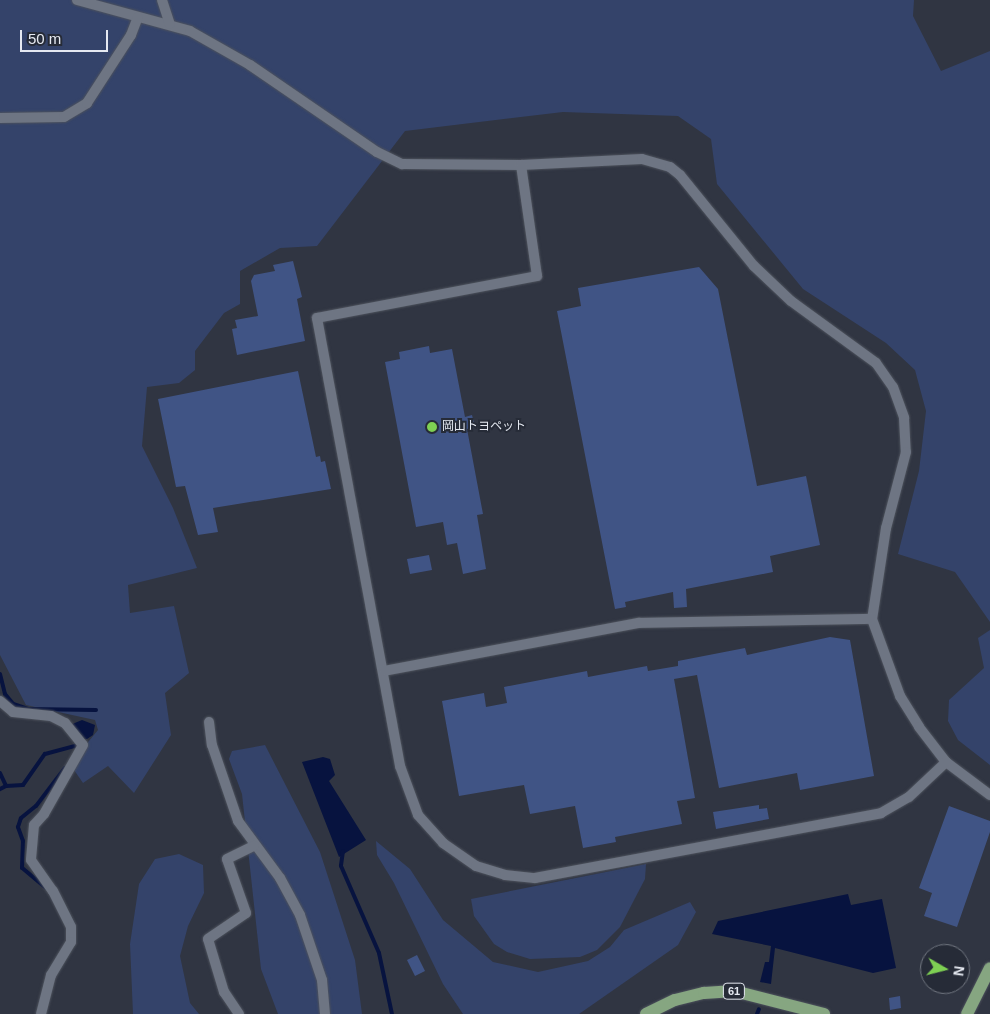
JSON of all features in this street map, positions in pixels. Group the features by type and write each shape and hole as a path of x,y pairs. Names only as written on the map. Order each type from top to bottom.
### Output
{"main road":[{"path":"967,1014 990,968"},
{"name":"61","path":"646,1014 675,1000 704,993 734,991 824,1014"}],"street":[{"path":"77,0 170,24 250,65 390,160 402,164 521,165 642,159 670,167 680,175 754,266 791,301 872,359 885,374 904,418 906,452 886,528 872,619 900,696 946,762 990,795"},
{"path":"162,0 170,24"},
{"path":"0,118 64,117 87,103 126,43 138,16"},
{"path":"521,165 537,276 317,318 384,671 400,766 418,815 433,835 454,852 476,866 505,875 552,876 881,813 909,797 946,762"},
{"path":"384,671 639,623 872,619"},
{"path":"0,701 13,712 51,716 65,723 81,742 65,780 34,825 31,860 53,891 71,926 71,942 51,975 41,1014"},
{"path":"209,722 229,798 238,821 254,846 280,878 300,915 322,980 325,1014"},
{"path":"239,1014 224,992 208,939 246,913 227,859 254,846"}],"shaded area":[{"path":"0,0 914,0 913,16 941,71 990,51 990,622 955,572 898,554 919,471 926,411 915,370 886,343 803,289 717,184 711,139 678,116 563,112 405,131 317,246 280,248 240,271 240,304 224,313 195,351 195,370 179,383 147,387 142,446 173,508 197,568 128,585 130,613 174,606 189,673 165,693 171,735 134,793 108,766 83,783 74,770 84,747 98,730 95,720 26,705 0,655"},
{"path":"990,630 990,765 958,740 948,721 949,700 984,668 978,638"},
{"path":"82,720 95,725 93,735 87,739 81,739 70,725"},
{"path":"265,745 320,852 355,960 362,1014 278,1014 261,969 242,794 229,759 232,751"},
{"path":"323,757 330,759 335,775 329,781 366,840 339,857 302,762"},
{"path":"376,841 410,869 443,920 493,962 538,972 588,961 610,947 624,930 690,902 696,912 678,945 579,1014 463,1014 443,984 394,883 377,855"},
{"path":"179,854 203,865 204,893 188,926 180,956 190,1003 199,1014 133,1014 130,944 139,884 155,859"},
{"path":"646,864 645,879 620,927 597,950 580,957 530,959 507,952 494,944 474,916 471,899"},
{"path":"848,894 851,905 882,899 896,968 873,973 775,948 771,984 760,982 765,962 769,962 771,946 712,934 718,921"}],"building":[{"path":"293,261 302,297 297,299 305,341 237,355 232,329 237,328 235,320 258,316 251,281 254,275 275,271 273,265"},
{"path":"699,267 718,289 757,486 806,476 820,545 770,556 773,572 686,589 687,607 674,608 673,592 625,602 626,607 615,609 557,311 581,306 578,288"},
{"path":"429,346 430,353 452,349 465,417 472,415 475,427 467,429 483,514 477,515 486,569 463,574 457,543 447,545 443,522 416,527 385,362 400,359 399,352"},
{"path":"298,371 316,457 320,456 321,462 325,461 331,489 213,508 218,532 198,535 185,486 176,487 158,399"},
{"path":"429,555 432,570 410,574 407,559"},
{"path":"830,637 850,640 874,776 800,790 797,773 719,788 697,675 674,679 695,798 677,801 682,824 615,837 616,842 583,848 575,806 530,814 524,785 459,796 442,701 484,693 486,707 507,703 504,687 587,671 588,677 647,666 648,671 678,666 678,661 745,648 747,655"},
{"path":"759,805 759,809 767,808 769,819 716,829 713,812"},
{"path":"949,806 990,821 990,832 957,927 924,916 932,893 919,888"},
{"path":"417,955 425,971 415,976 407,960"},
{"path":"900,996 901,1008 890,1010 889,998"}],"waterway":[{"path":"0,674 5,694 13,704 28,709 96,710"},
{"path":"6,786 23,785 45,754 79,745"},
{"path":"46,888 22,868 23,841 18,827 21,818 36,806 65,768"},
{"path":"0,773 6,786 0,789"},
{"path":"343,851 341,866 379,953 392,1014"},
{"path":"757,1014 759,1009"}],"place":[{"name":"岡山トヨペット","path":"432,427"}]}
